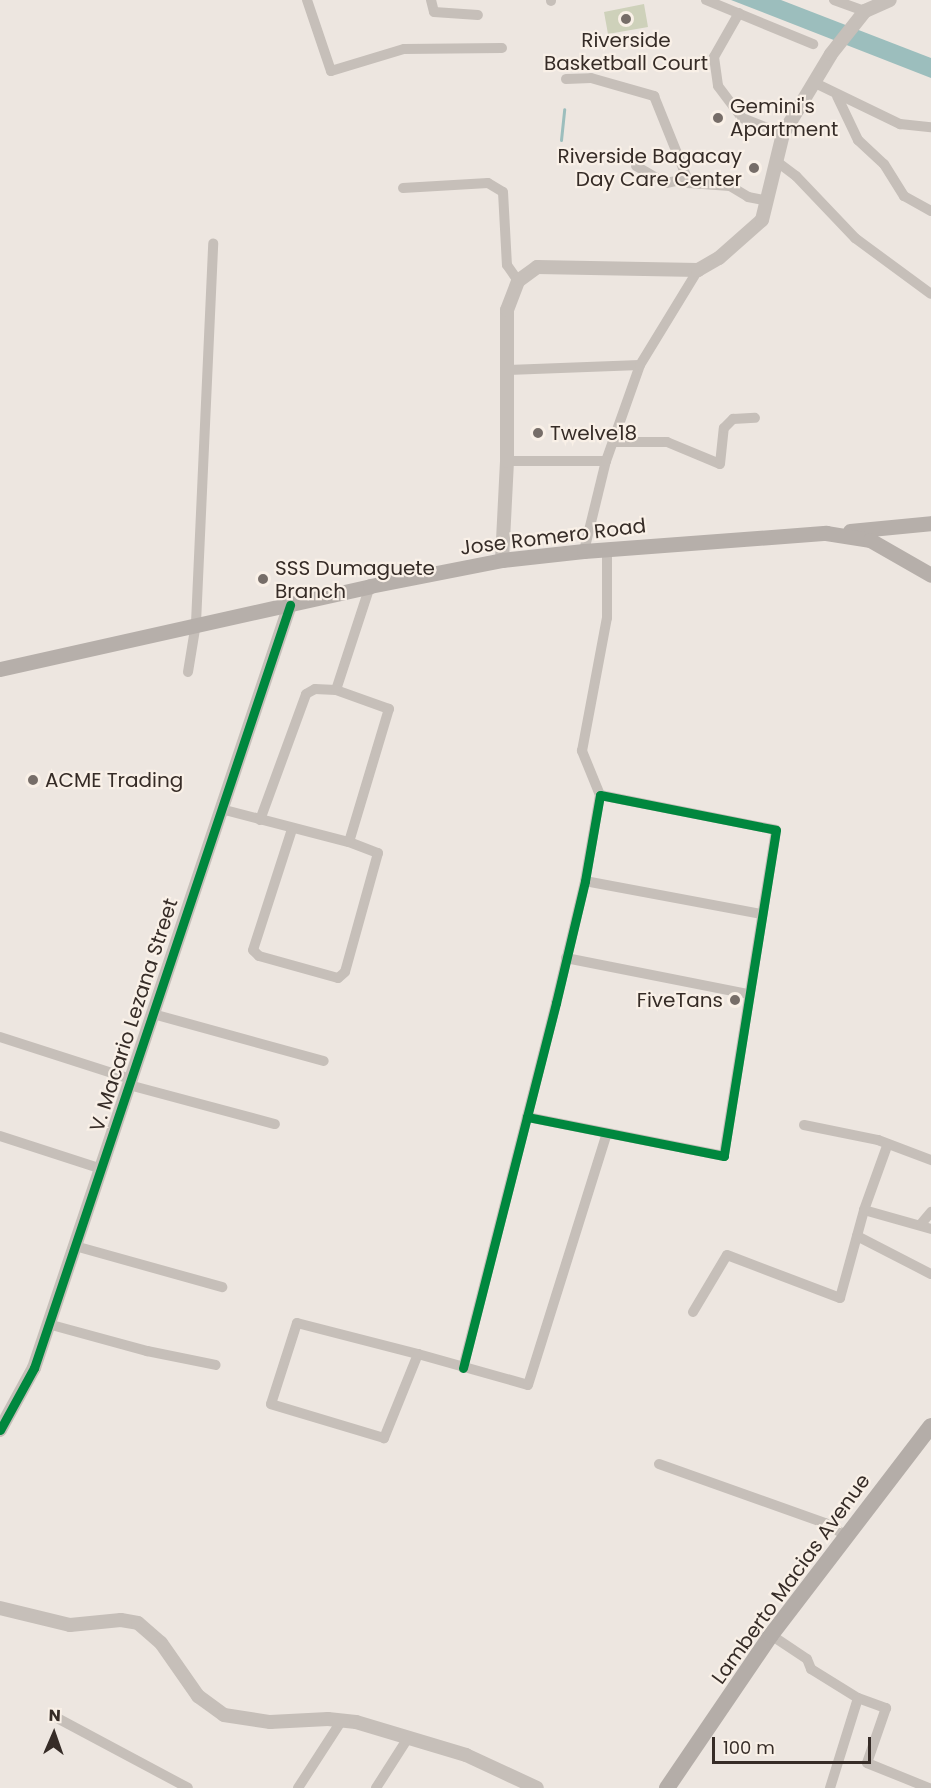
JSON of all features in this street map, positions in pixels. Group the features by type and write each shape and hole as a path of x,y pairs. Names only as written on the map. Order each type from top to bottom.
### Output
{"main road":[{"path":"826,533 931,523"},
{"name":"Jose Romero Road","path":"0,669 196,623 290,605 370,586 502,560 584,551 826,533 870,540 931,575"},
{"name":"Lamberto Macias Avenue","path":"667,1788 771,1635 931,1426"}],"street":[{"path":"307,0 331,71 404,49 502,48"},
{"path":"432,0 434,12 478,15"},
{"path":"706,0 813,44"},
{"path":"834,0 863,13"},
{"path":"584,551 606,461 640,365 698,270 762,220 783,134 813,82 863,13 890,0"},
{"path":"739,13 714,57 718,86 742,118 783,134"},
{"path":"566,80 591,78 654,96 686,179 696,185 730,186 748,197 768,201"},
{"path":"813,82 837,96 900,124 931,127"},
{"path":"837,96 858,140 884,164 904,195 931,211"},
{"path":"776,161 796,176 855,238 931,294"},
{"path":"636,166 666,183 686,179"},
{"path":"403,188 488,183 503,192 507,265 518,281"},
{"path":"188,672 196,623 213,243"},
{"path":"502,560 507,462 507,310 518,281 537,267 698,270"},
{"path":"508,370 640,365"},
{"path":"613,442 667,442 720,464 724,428 733,419 755,418"},
{"path":"507,462 606,461"},
{"path":"464,1368 585,881 600,795 582,751 608,618 607,549"},
{"path":"336,690 370,586"},
{"name":"V. Macario Lezana Street","path":"0,1430 34,1368 290,605"},
{"path":"260,820 306,694 315,689 336,690 389,709 349,842"},
{"path":"527,1117 724,1156 748,994 776,830 600,795"},
{"path":"222,809 349,842 378,853 345,972 338,978 259,956 252,950 292,829"},
{"path":"585,881 762,914"},
{"path":"566,958 748,994"},
{"path":"153,1014 324,1061"},
{"path":"0,1037 130,1082 275,1124"},
{"path":"804,1125 878,1140 887,1146 931,1160"},
{"path":"418,1354 384,1438 271,1404 297,1323 418,1354 528,1385 607,1133"},
{"path":"0,1136 102,1169"},
{"path":"693,1312 727,1255 840,1298 864,1210 887,1146"},
{"path":"864,1210 926,1227 931,1212"},
{"path":"856,1236 931,1274"},
{"path":"75,1246 222,1287"},
{"path":"48,1324 147,1352 216,1365"},
{"path":"659,1464 825,1523 847,1536"},
{"path":"0,1608 70,1625 121,1620 138,1623 161,1643 198,1696 224,1715 270,1722 342,1720 466,1755 537,1788"},
{"path":"771,1635 807,1659 811,1669 858,1698 886,1708 867,1763 929,1788"},
{"path":"831,1788 858,1698"},
{"path":"59,1719 188,1788"},
{"path":"298,1788 342,1720"},
{"path":"376,1788 408,1738"}],"green space":[{"name":"Riverside Basketball Court","path":"644,4 648,27 608,34 604,12"}],"water":[{"path":"731,0 781,0 931,58 931,78"}],"waterway":[{"path":"561,140 564,109"}],"cycle path":[{"path":"0,1430 34,1368 290,605"},
{"path":"463,1368 556,1003 585,881 600,795 776,830 724,1156 527,1117"}],"place":[{"name":"Riverside Basketball Court","path":"626,19"},
{"name":"Gemini's Apartment","path":"718,118"},
{"name":"Riverside Bagacay Day Care Center","path":"754,168"},
{"name":"Twelve18","path":"538,433"},
{"name":"SSS Dumaguete Branch","path":"263,579"},
{"name":"ACME Trading","path":"33,780"},
{"name":"FiveTans","path":"735,1000"}]}
